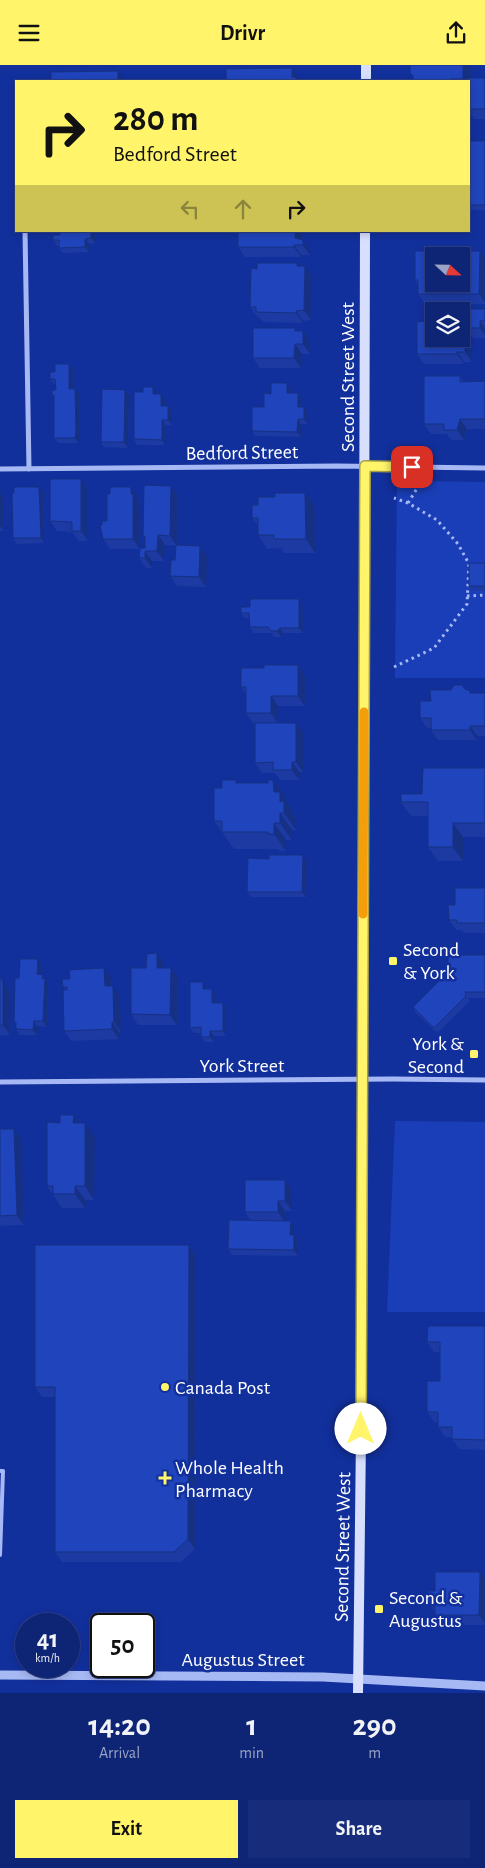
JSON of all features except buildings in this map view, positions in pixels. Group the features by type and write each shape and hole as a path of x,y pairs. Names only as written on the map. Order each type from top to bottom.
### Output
{"main road":[{"path":"366,65 366,80"},
{"name":"Second Street West","path":"358,1693 362,1349 365,232"}],"street":[{"path":"26,232 29,469"},
{"name":"Bedford Street","path":"0,469 365,466 485,468"},
{"name":"York Street","path":"0,1082 485,1080"},
{"name":"Augustus Street","path":"0,1675 358,1678 485,1686"}],"lane":[{"path":"0,1471 3,1471 0,1555"}],"path":[{"path":"408,503 429,467"},
{"path":"394,498 408,503 437,519 458,544 469,564 467,605 434,648 394,667"},
{"path":"469,564 477,564"},
{"path":"467,596 485,595"}],"shaded area":[{"path":"397,481 485,482 485,678 395,678"},
{"path":"395,1121 485,1122 485,1312 387,1312"}],"slow traffic":[{"path":"363,914 364,712"}],"place":[{"name":"Second & York","path":"393,961"},
{"name":"York & Second","path":"474,1054"},
{"name":"Canada Post","path":"165,1387"},
{"name":"Whole Health Pharmacy","path":"165,1478"},
{"name":"Second & Augustus","path":"379,1609"}],"route":[{"path":"361,1429 361,1047 364,907 365,466 412,467"}]}
